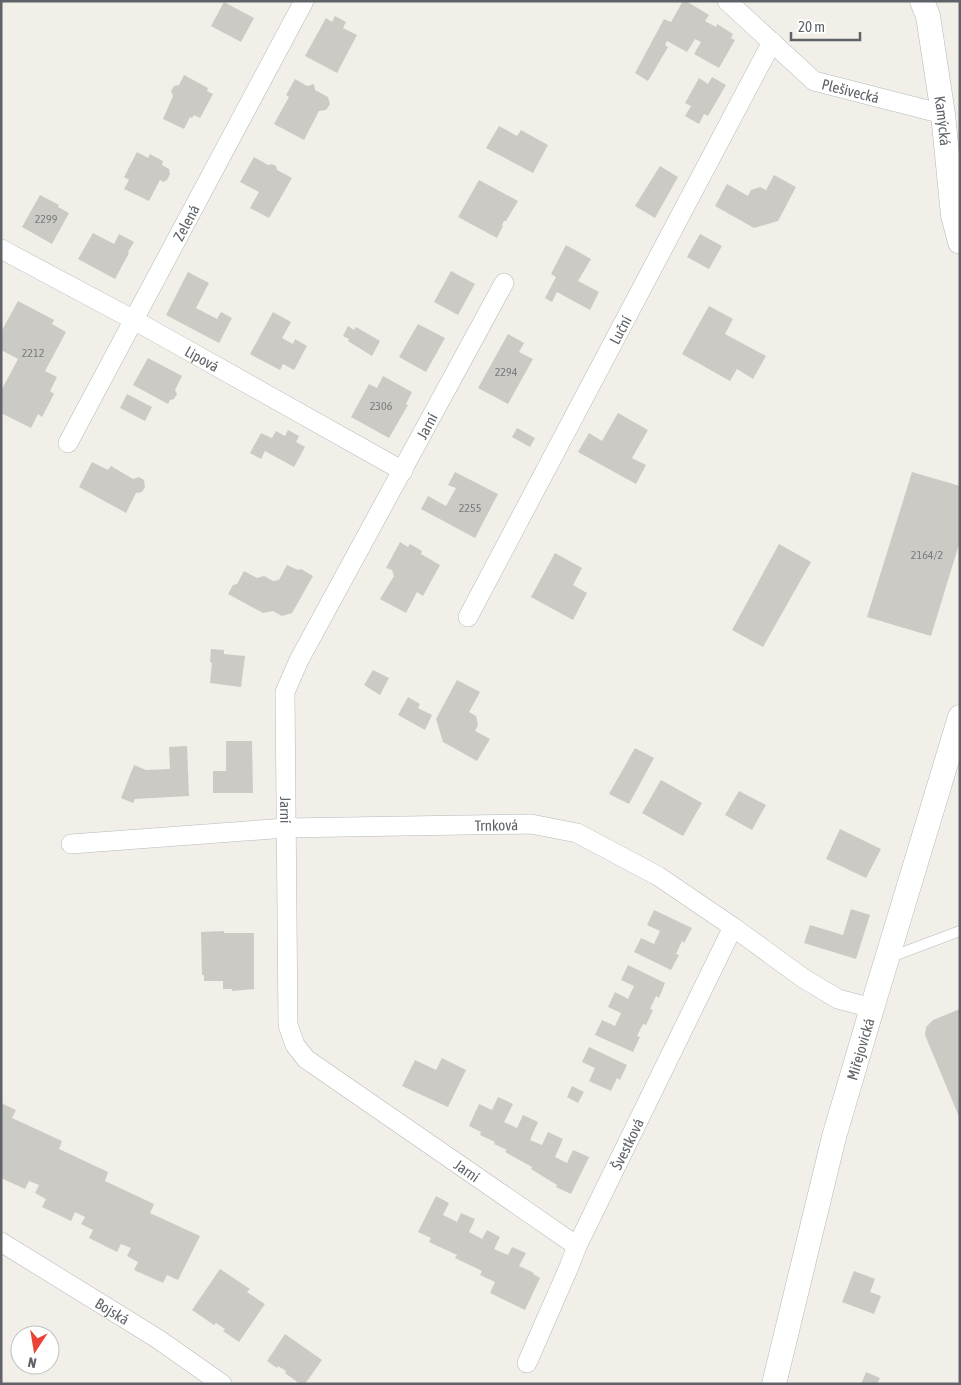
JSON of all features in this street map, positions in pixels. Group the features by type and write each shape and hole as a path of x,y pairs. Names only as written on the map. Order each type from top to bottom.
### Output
{"street":[{"name":"Zelená","path":"68,443 304,1"},
{"name":"Plešivecká","path":"727,1 814,80 943,114"},
{"name":"Kamýcká","path":"922,1 928,16 943,114 953,215 960,242"},
{"name":"Luční","path":"468,617 772,42"},
{"name":"Lipová","path":"1,249 134,320 403,470"},
{"name":"Jarní","path":"504,283 299,660 285,692 288,1024 294,1045 306,1059 577,1246"},
{"name":"Miřejovická","path":"774,1384 834,1137 960,717"},
{"name":"Trnková","path":"71,844 286,828 531,824 577,833 658,876 803,978 838,999 872,1008"},
{"name":"Švestková","path":"527,1363 577,1246 733,927"},
{"name":"Bojská","path":"1,1242 158,1339 222,1384"}],"lane":[{"path":"888,958 960,930"}],"building":[{"path":"683,1 709,15 705,21 716,27 717,24 733,34 731,38 735,40 719,68 694,54 701,42 695,39 687,52 667,41 665,45 668,47 648,81 635,73 664,19 671,22"},
{"path":"224,2 254,18 241,42 211,26"},
{"path":"335,16 346,22 343,28 357,35 337,73 305,56 326,18 332,22"},
{"path":"184,75 208,88 207,91 213,94 200,118 194,115 192,118 190,117 184,129 163,119 173,96 171,91 174,86 179,85"},
{"path":"712,77 726,85 708,116 704,114 699,124 685,116 691,106 685,103 699,78 708,84"},
{"path":"295,79 307,86 314,84 315,90 328,97 330,104 326,110 319,111 304,140 274,124 289,97 286,95"},
{"path":"499,126 517,136 521,130 548,145 533,173 486,148"},
{"path":"137,152 148,158 150,154 163,161 162,165 169,169 170,174 167,180 163,182 160,180 149,201 124,189 129,180 124,177"},
{"path":"254,157 268,165 276,166 277,170 292,178 269,218 250,208 259,192 240,182"},
{"path":"660,166 678,177 655,218 635,206"},
{"path":"774,175 796,187 778,221 754,228 715,206 727,184 748,196 751,190 760,187 766,190"},
{"path":"479,180 518,201 506,221 504,221 497,238 458,217"},
{"path":"40,195 59,205 58,207 69,213 52,244 22,227"},
{"path":"93,233 114,244 119,234 134,242 115,279 78,259"},
{"path":"700,234 722,246 709,269 687,257"},
{"path":"566,245 591,259 578,281 599,292 590,310 557,292 552,302 545,298 556,277 551,274"},
{"path":"451,271 475,284 458,315 434,302"},
{"path":"188,272 209,283 196,308 217,319 221,312 232,318 219,343 166,315"},
{"path":"18,301 54,320 52,324 66,332 45,371 57,377 50,391 54,394 42,417 38,414 31,428 1,413 1,391 18,359 1,350 1,332"},
{"path":"709,306 733,319 725,334 766,356 753,379 737,369 730,381 682,354"},
{"path":"273,312 291,322 282,338 293,344 295,339 307,346 294,370 283,364 280,370 250,354"},
{"path":"418,324 445,338 426,372 399,357"},
{"path":"348,326 354,330 356,327 380,341 372,356 343,336"},
{"path":"508,334 524,343 519,352 533,359 508,404 478,388"},
{"path":"148,358 182,376 175,390 177,394 168,404 133,385"},
{"path":"383,376 412,392 406,404 408,405 389,438 351,417 369,384 377,388"},
{"path":"127,394 152,407 145,421 120,408"},
{"path":"618,413 648,430 632,458 646,465 636,484 578,452 589,433 602,441"},
{"path":"517,428 535,438 530,447 512,437"},
{"path":"288,430 299,436 296,442 305,447 294,467 265,451 261,459 250,453 261,433 272,438 276,431 285,436"},
{"path":"92,462 108,470 111,466 133,479 139,477 144,480 145,487 142,492 136,493 126,513 79,487"},
{"path":"455,472 498,494 475,538 421,509 428,496 446,506 456,488 448,485"},
{"path":"912,472 960,486 960,541 931,636 867,617"},
{"path":"400,542 408,547 410,544 422,551 421,554 440,565 423,596 417,592 406,613 380,599 394,576 392,570 386,568"},
{"path":"779,544 811,562 763,647 732,630"},
{"path":"555,553 582,568 573,585 587,593 573,620 531,597"},
{"path":"287,565 298,570 301,569 313,576 292,613 282,616 273,611 263,613 228,594 233,585 237,584 244,571 257,578 264,576 273,581 279,580"},
{"path":"211,649 224,650 224,654 245,656 241,687 210,683"},
{"path":"373,670 389,678 380,695 364,685"},
{"path":"457,680 480,692 469,712 476,716 478,725 475,731 490,739 477,761 443,742 436,719"},
{"path":"408,697 420,704 418,708 432,715 425,730 398,715"},
{"path":"226,741 252,741 253,793 213,793 213,771 226,771"},
{"path":"187,746 189,796 135,799 133,803 121,798 134,765 146,770 170,769 169,747"},
{"path":"635,748 654,758 629,804 609,794"},
{"path":"661,780 702,803 683,836 642,813"},
{"path":"739,791 766,805 752,830 725,815"},
{"path":"840,829 881,849 866,878 826,859"},
{"path":"851,909 870,915 856,959 804,943 810,925 843,935"},
{"path":"654,910 692,928 684,943 682,941 676,954 679,955 671,970 634,952 641,938 654,944 660,931 647,925"},
{"path":"224,931 224,933 254,933 254,989 232,991 232,989 223,989 223,981 204,981 204,975 202,975 201,932"},
{"path":"628,965 665,983 659,998 656,996 650,1009 653,1010 646,1025 643,1024 637,1036 640,1037 633,1052 595,1035 602,1020 615,1026 621,1013 608,1007 615,992 628,999 634,986 621,980"},
{"path":"960,1009 960,1119 925,1035 926,1027 933,1020"},
{"path":"589,1047 627,1065 620,1080 617,1078 611,1091 589,1081 595,1068 582,1062"},
{"path":"442,1058 466,1070 448,1107 402,1086 415,1060 436,1070"},
{"path":"572,1086 584,1092 578,1103 567,1097"},
{"path":"498,1097 513,1104 504,1122 517,1128 523,1115 538,1122 530,1140 542,1145 548,1132 563,1139 555,1157 567,1163 573,1150 589,1157 571,1194 556,1187 557,1185 531,1169 532,1167 505,1152 507,1150 494,1144 495,1142 480,1135 481,1132 469,1126 479,1104 492,1110"},
{"path":"1,1103 16,1110 12,1118 62,1141 59,1149 108,1172 105,1181 154,1204 150,1213 200,1236 178,1280 167,1275 163,1283 134,1270 138,1262 127,1256 131,1248 121,1244 117,1252 89,1238 93,1230 81,1224 85,1217 75,1212 71,1221 42,1207 46,1199 35,1193 39,1185 29,1181 25,1189 1,1178"},
{"path":"436,1196 449,1203 443,1215 457,1222 461,1213 475,1219 469,1232 482,1239 487,1230 500,1237 494,1249 508,1255 512,1247 526,1253 519,1266 540,1278 525,1310 490,1293 495,1282 480,1275 482,1271 455,1258 457,1255 429,1242 431,1238 418,1232"},
{"path":"220,1269 250,1289 247,1292 265,1304 239,1342 223,1331 225,1329 216,1323 214,1325 192,1310"},
{"path":"854,1271 875,1279 870,1292 881,1296 874,1314 842,1302"},
{"path":"285,1334 322,1360 305,1384 300,1384 285,1373 286,1371 278,1366 277,1368 267,1361"},
{"path":"866,1372 880,1378 877,1384 861,1384"}]}
